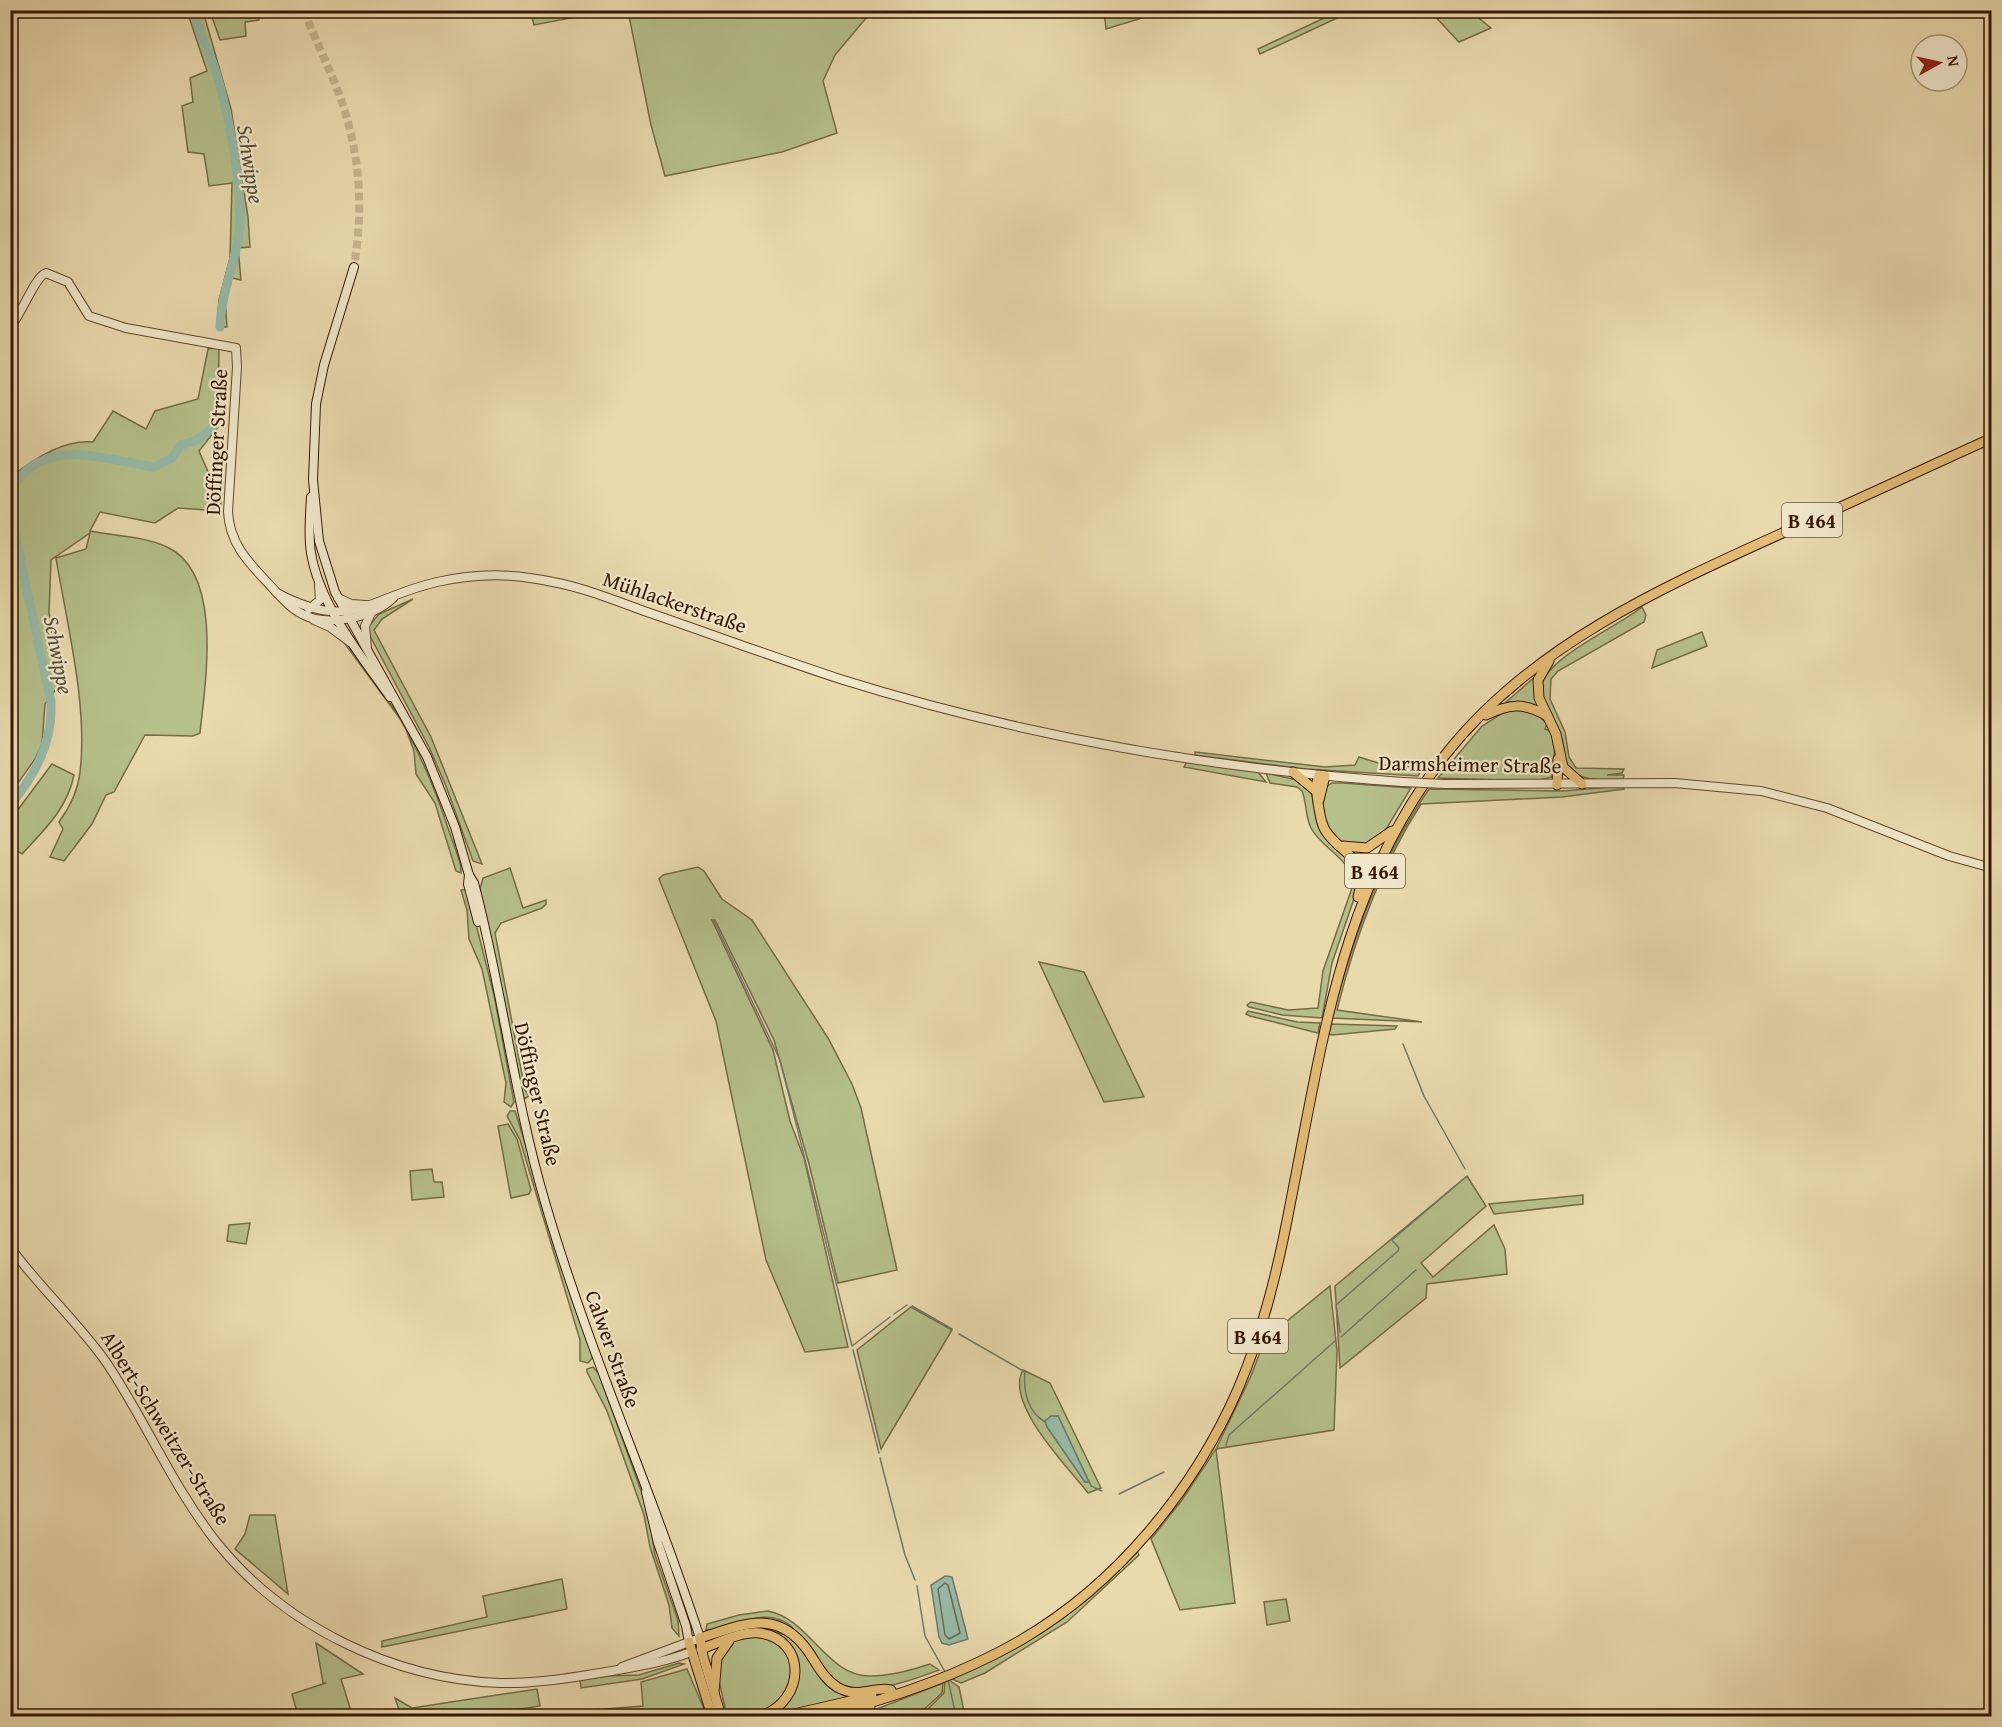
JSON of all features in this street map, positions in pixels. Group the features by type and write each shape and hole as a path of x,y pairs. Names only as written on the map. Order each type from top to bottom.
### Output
{"main road":[{"path":"313,480 313,431 319,384 354,267"},
{"name":"B 464","path":"785,1716 934,1678 955,1670 1052,1618 1106,1575 1159,1519 1200,1463 1236,1394 1255,1345 1274,1278 1322,1035 1356,914 1396,828 1433,770 1479,718 1534,668 1619,612 1666,588 1992,438"},
{"name":"Döffinger Straße","path":"313,480 310,539 318,579 354,645 391,699 400,705"},
{"name":"Döffinger Straße","path":"313,480 321,552 338,598 400,705 437,780 478,898 521,1106 550,1218"},
{"path":"1556,652 1539,680 1539,698 1556,734 1563,767 1560,785"},
{"path":"1479,718 1501,707 1516,705 1533,708 1547,716"},
{"path":"1560,754 1560,785"},
{"path":"1563,767 1571,777 1582,784"},
{"path":"1293,772 1316,791"},
{"path":"1322,776 1316,791 1323,827 1354,859 1361,872 1356,914"},
{"path":"1318,802 1322,776"},
{"path":"1340,845 1356,849 1367,848 1396,828"},
{"name":"Calwer Straße","path":"550,1218 568,1278 646,1492 668,1540 700,1638 714,1692 716,1714"},
{"name":"Calwer Straße","path":"646,1492 658,1544 686,1626 691,1652 716,1714"},
{"path":"688,1642 750,1623 778,1625 802,1644 825,1676 837,1687 861,1693 891,1690"},
{"path":"691,1652 757,1633 770,1636 782,1644 793,1662 795,1676 790,1695 777,1709 761,1716"},
{"path":"714,1692 717,1658 730,1639"},
{"name":"B 464","path":"821,1716 909,1691 934,1678"},
{"path":"855,1716 909,1691"}],"street":[{"name":"Döffinger Straße","path":"10,327 29,299 37,279 43,273 68,282 89,316 134,330 236,348 237,367 228,520 243,557 290,607 308,613 337,615"},
{"name":"Mühlackerstraße","path":"337,615 347,615 371,608 388,597 393,598 434,583 463,577 519,574 573,586 841,679 942,707"},
{"path":"318,579 320,600 308,613 354,645"},
{"path":"338,598 351,604 371,608 365,626 368,649"},
{"name":"Darmsheimer Straße","path":"942,707 1133,750 1322,776 1445,784 1686,783 1761,791 1827,808 1949,856 1992,868"},
{"name":"Albert-Schweitzer-Straße","path":"10,1246 106,1362 174,1480 205,1526 228,1555 267,1592 322,1630 389,1662 461,1679 498,1683 541,1682 612,1671"},
{"path":"612,1671 688,1642"},
{"path":"612,1671 636,1668 691,1652"}],"green space":[{"path":"540,10 608,11 534,25 531,14 540,14"},
{"path":"628,10 872,11 835,55 823,81 837,133 782,152 665,176 651,125"},
{"path":"187,11 203,11 231,109 248,217 250,247 238,248 241,280 232,278 225,297 227,327 217,327 219,300 230,258 232,183 209,186 204,154 188,152 182,106 193,102 190,78 207,71"},
{"path":"210,11 257,11 259,20 245,22 246,36 220,40"},
{"path":"1104,11 1139,11 1142,18 1106,29"},
{"path":"1339,11 1352,11 1260,54 1258,49"},
{"path":"1430,11 1470,11 1491,28 1459,42"},
{"path":"219,347 218,427 199,451 213,483 223,482 220,511 178,508 155,523 100,512 90,531 139,538 167,547 185,560 197,580 204,604 207,631 207,659 200,733 193,736 145,735 114,792 106,795 92,824 64,861 50,857 63,829 59,822 70,805 77,786 82,746 79,693 56,558 86,549 90,533 51,560 49,612 60,684 45,704 42,744 35,759 11,793 11,477 60,447 93,442 113,411 146,429 155,411 198,399 208,349"},
{"path":"413,599 382,619 374,630 431,737 482,864 473,861 446,786 429,747 370,636 367,625 370,625 379,614"},
{"path":"1642,607 1646,615 1644,622 1558,671 1551,679 1550,699 1565,732 1569,757 1576,768 1624,769 1622,773 1607,775 1624,775 1623,780 1583,777 1569,769 1565,762 1561,737 1544,703 1541,689 1545,678 1554,666 1567,655"},
{"path":"1702,632 1707,646 1652,668 1657,650"},
{"path":"340,637 377,683 398,715"},
{"path":"1536,676 1541,709 1524,702 1506,702"},
{"path":"1512,707 1537,714 1547,724 1545,729 1551,731 1555,748 1552,777 1536,781 1438,778 1482,726"},
{"path":"406,729 430,778 459,859 461,873 456,871 435,803 416,774 414,751"},
{"path":"1195,752 1325,767 1355,765 1359,757 1388,766 1424,766 1418,776 1306,769 1195,755"},
{"path":"1187,761 1257,771 1266,782 1184,767"},
{"path":"52,764 74,775 71,787 54,818 22,854 11,846 11,819"},
{"path":"1266,773 1297,780 1311,791 1318,825 1357,868 1356,893 1332,963 1322,1018 1282,1015 1247,1005 1251,1002 1288,1010 1318,1008 1323,971 1352,888 1348,869 1311,828 1302,791 1297,787 1270,783"},
{"path":"1332,783 1411,788 1385,831 1372,844 1345,844 1333,833 1325,819 1324,796 1326,787"},
{"path":"1623,786 1624,789 1562,797 1421,804 1393,853 1370,904 1337,1010 1422,1022 1332,1018 1370,899 1396,843 1429,789 1563,791"},
{"path":"698,867 704,871 722,899 752,920 828,1038 852,1084 861,1108 897,1270 838,1283 809,1164 774,1040 715,920 712,920 773,1050 790,1121 804,1158 848,1347 805,1352 766,1260 716,1021 659,879 663,875"},
{"path":"510,868 523,908 546,900 542,908 501,923 495,933 525,1090 529,1096 524,1099 480,889 483,878"},
{"path":"467,889 494,995 514,1102 511,1107 504,1102 506,1083 482,969 469,939 467,910 461,890"},
{"path":"1039,962 1084,972 1144,1097 1104,1102"},
{"path":"1248,1011 1297,1022 1320,1023 1318,1033 1250,1016 1246,1014"},
{"path":"1331,1024 1397,1026 1395,1029 1332,1035 1329,1034"},
{"path":"510,1111 515,1111 593,1357 588,1363 580,1361 580,1340 520,1140 507,1116"},
{"path":"508,1124 517,1139 531,1190 529,1194 511,1198 498,1126"},
{"path":"432,1169 434,1182 442,1182 444,1197 412,1200 410,1171"},
{"path":"1467,1176 1486,1206 1421,1263 1433,1277 1494,1225 1505,1249 1507,1274 1427,1284 1426,1298 1340,1368 1335,1286"},
{"path":"1583,1195 1583,1204 1494,1214 1489,1204"},
{"path":"250,1223 246,1244 227,1241 229,1225"},
{"path":"1330,1286 1337,1351 1334,1430 1216,1449 1251,1376 1265,1339"},
{"path":"911,1307 952,1330 881,1449 857,1350"},
{"path":"593,1367 599,1374 648,1510 655,1555 678,1620 679,1636 672,1628 669,1605 650,1547 644,1515 607,1411 587,1372 587,1369"},
{"path":"1023,1370 1050,1383 1101,1488 1088,1493 1054,1451 1030,1417 1022,1399 1020,1384","holes":["1058,1416 1089,1482 1085,1482 1045,1421"]},
{"path":"1216,1449 1235,1603 1180,1610 1151,1539 1182,1500"},
{"path":"250,1515 275,1515 288,1594 235,1549 245,1534"},
{"path":"1137,1551 1139,1555 1067,1622 985,1673 961,1683 952,1679 1047,1629"},
{"path":"562,1579 567,1609 382,1647 382,1641 487,1617 483,1596"},
{"path":"1286,1599 1290,1621 1267,1625 1264,1602"},
{"path":"768,1611 783,1616 796,1625 830,1658 856,1674 886,1675 930,1664 939,1670 874,1689 848,1688 832,1680 791,1626 780,1620 770,1617 759,1618 706,1630 707,1624 739,1615"},
{"path":"760,1627 792,1637 819,1672 858,1696 774,1715 792,1696 798,1670 771,1633 713,1641"},
{"path":"753,1636 772,1640 782,1646 789,1655 792,1675 789,1686 784,1696 768,1711 753,1716 727,1716 719,1681 720,1655 734,1641"},
{"path":"316,1643 363,1674 341,1679 351,1711 332,1716 298,1716 292,1694 326,1683 323,1683"},
{"path":"679,1663 684,1664 642,1679 581,1688 580,1680 639,1675"},
{"path":"687,1669 707,1716 554,1716 554,1713 643,1706 641,1682"},
{"path":"949,1680 959,1687 965,1716 921,1716 944,1693 945,1682"},
{"path":"943,1683 942,1693 919,1714 859,1716"},
{"path":"537,1689 540,1706 475,1716 401,1716 395,1698 412,1708"}],"water":[{"path":"1051,1416 1058,1416 1089,1482 1085,1482 1047,1427 1045,1421"},
{"path":"945,1576 952,1577 968,1639 949,1645 942,1643 939,1637 931,1585"}],"waterway":[{"name":"Schwippe","path":"195,10 198,27 217,75 225,107 236,163 239,199 239,229 220,327"},
{"name":"Schwippe","path":"10,492 23,474 38,462 55,456 94,456 154,467 172,458 181,445 203,436 219,419"},
{"name":"Schwippe","path":"10,501 11,515 51,702 49,731 41,757 10,806"},
{"path":"714,921 780,1060 852,1346 890,1317"},
{"path":"1403,1044 1424,1096 1465,1169"},
{"path":"1340,1332 1336,1305 1398,1251 1399,1248 1392,1240 1466,1177"},
{"path":"1341,1337 1416,1270"},
{"path":"894,1314 907,1305"},
{"path":"912,1306 952,1329"},
{"path":"959,1334 1025,1372 1028,1401 1034,1413 1045,1422"},
{"path":"1226,1445 1229,1435 1335,1341"},
{"path":"853,1350 879,1453"},
{"path":"880,1458 905,1555 915,1580"},
{"path":"1119,1494 1164,1472"},
{"path":"1089,1481 1091,1486 1102,1491"},
{"path":"917,1586 925,1636 945,1672"},
{"path":"948,1680 956,1716"}],"tunnel":[{"path":"304,10 340,98 353,145 359,193 354,267"}]}
